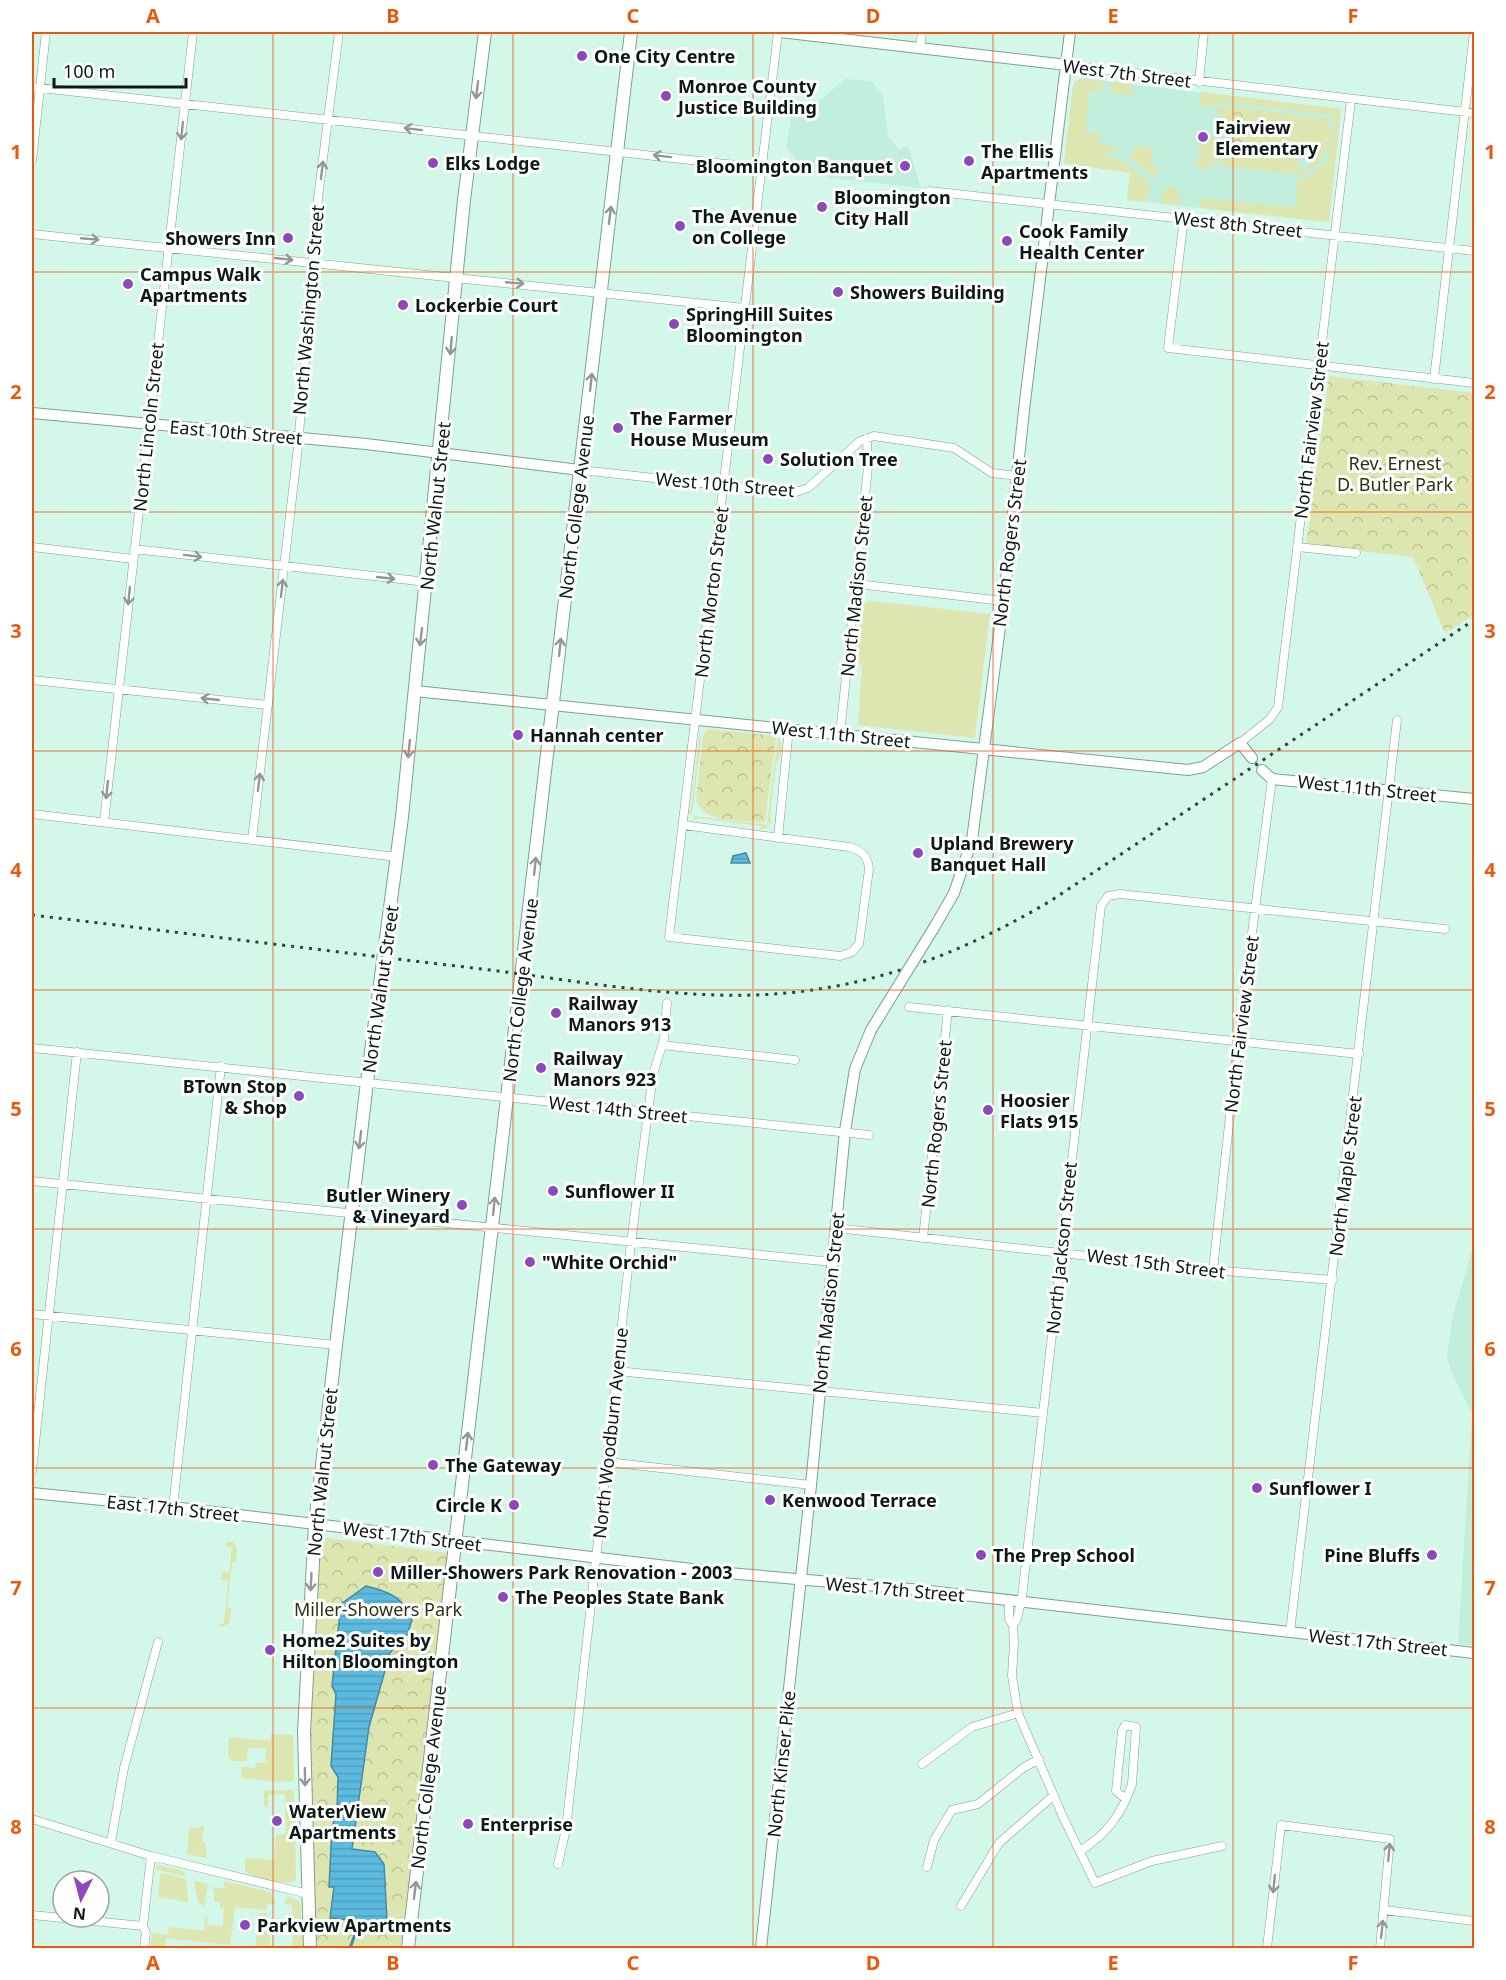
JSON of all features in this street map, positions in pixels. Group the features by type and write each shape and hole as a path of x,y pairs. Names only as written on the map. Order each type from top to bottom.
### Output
{"main road":[{"name":"North Walnut Street","path":"310,1948 304,1732 315,1524 367,1082 397,857 441,454 471,136 485,32"},
{"name":"North College Avenue","path":"408,1948 631,32"}],"street":[{"path":"32,160 36,87 46,32"},
{"name":"North Lincoln Street","path":"104,822 193,32"},
{"name":"North Washington Street","path":"252,840 285,566 312,262 339,32"},
{"name":"West 7th Street","path":"779,32 1474,113"},
{"name":"North Morton Street","path":"778,838 849,847 860,851 868,860 862,936 853,951 840,956 669,937 779,32"},
{"path":"920,48 922,32"},
{"name":"North Rogers Street","path":"871,1030 935,926 965,866 972,840 1003,601 1070,32"},
{"path":"1199,82 1204,32"},
{"path":"1434,379 1451,248 1474,32"},
{"path":"36,87 471,136 617,150 762,168"},
{"name":"North Fairview Street","path":"1239,743 1270,719 1278,707 1351,100"},
{"name":"West 8th Street","path":"929,191 1050,202 1474,251"},
{"path":"1184,218 1168,348 1474,383"},
{"path":"32,234 169,246 745,308"},
{"name":"East 10th Street","path":"32,413 148,425 185,426 441,454"},
{"path":"867,438 879,436 948,446 992,473 1018,476"},
{"name":"West 10th Street","path":"441,454 799,492 814,483 867,438"},
{"name":"North Madison Street","path":"840,734 868,468 867,438"},
{"path":"32,547 133,559"},
{"path":"1297,547 1356,553"},
{"path":"134,549 427,582"},
{"path":"857,584 1003,601"},
{"path":"32,680 268,705"},
{"name":"West 11th Street","path":"415,691 1194,770 1239,743"},
{"name":"North Maple Street","path":"1290,1632 1397,720"},
{"path":"683,825 778,838 789,728"},
{"path":"1239,743 1252,758"},
{"name":"West 11th Street","path":"1262,770 1272,779 1474,799"},
{"name":"North Fairview Street","path":"1213,1270 1238,1040 1272,779"},
{"path":"32,814 397,857"},
{"name":"North Jackson Street","path":"1013,1625 1017,1619 1021,1601 1101,906 1108,896 1120,894 1255,908"},
{"path":"1255,908 1445,929"},
{"name":"North Woodburn Avenue","path":"558,1864 566,1829 631,1244 653,1074 662,1045 667,1003"},
{"path":"909,1007 1359,1054"},
{"name":"North Rogers Street","path":"923,1238 948,1010"},
{"name":"North Madison Street","path":"801,1580 844,1131 855,1069 871,1030"},
{"path":"662,1045 795,1060"},
{"name":"West 14th Street","path":"32,1048 869,1135"},
{"path":"32,1472 77,1052"},
{"path":"173,1507 221,1066"},
{"path":"32,1181 492,1227 631,1244 832,1262"},
{"name":"West 15th Street","path":"836,1228 1213,1270 1333,1280"},
{"path":"32,1314 336,1345"},
{"path":"617,1371 1043,1413"},
{"path":"607,1462 811,1485"},
{"name":"East 17th Street","path":"32,1493 315,1524"},
{"name":"West 17th Street","path":"315,1524 596,1558 1021,1601 1474,1653"},
{"name":"North Kinser Pike","path":"761,1948 801,1580"},
{"path":"1009,1600 1009,1619 1013,1625 1012,1676 1018,1713 1053,1796 1095,1883 1152,1861 1222,1846"},
{"path":"111,1842 124,1768 158,1642"},
{"path":"922,1764 972,1727 1018,1713"},
{"path":"1080,1851 1110,1827 1126,1798 1132,1784 1137,1728 1132,1725 1125,1725 1122,1731 1116,1791 1126,1798"},
{"path":"927,1867 934,1840 952,1810 978,1804 1023,1768 1039,1759"},
{"path":"961,1906 999,1843 1053,1796"},
{"path":"32,1819 151,1856 308,1894"},
{"path":"1268,1948 1281,1825 1390,1839 1380,1948"},
{"path":"144,1948 146,1933 143,1926 151,1856"},
{"path":"1384,1910 1474,1920"},
{"path":"32,1916 143,1926"}],"shaded area":[{"name":"Fairview Elementary","path":"1082,78 1341,110 1329,222 1127,200 1130,173 1064,163 1073,87"},
{"path":"845,79 871,81 883,95 888,136 899,150 908,146 921,188 830,178 806,170 786,148 793,106 811,108"},
{"path":"1474,1244 1474,1646 1458,1644 1472,1413 1452,1373 1447,1357 1453,1315"}],"green space":[{"path":"1084,78 1103,81 1102,92 1089,91 1085,132 1101,134 1100,144 1114,146 1118,153 1106,152 1106,157 1120,159 1150,182 1149,196 1144,202 1127,200 1130,173 1064,163 1073,87 1075,82"},
{"path":"1111,82 1133,84 1132,96 1110,93"},
{"path":"1201,92 1341,109 1329,222 1201,208 1199,198 1293,208 1293,202 1297,203 1297,178 1308,178 1327,160 1334,120 1330,115 1224,102 1210,107 1201,106 1199,99"},
{"path":"1226,106 1308,116 1309,121 1310,116 1328,119 1329,143 1322,159 1304,175 1221,166 1220,157 1228,158 1227,162 1255,114 1234,112 1232,129 1223,128 1222,119 1215,109","holes":["1300,155 1311,156 1309,170 1298,168"]},
{"path":"1234,112 1256,114 1250,164 1227,162 1227,158 1220,157 1221,145 1230,145"},
{"path":"1199,136 1219,138 1219,145 1206,144 1205,153 1198,152"},
{"path":"1206,144 1219,145 1217,164 1204,163"},
{"path":"1137,146 1153,148 1151,163 1156,164 1155,169 1161,170 1154,176 1133,160 1131,151"},
{"path":"1198,155 1205,155 1204,163 1212,164 1211,169 1196,167"},
{"path":"1166,188 1175,188 1180,191 1180,204 1161,204"},
{"name":"Rev. Ernest D. Butler Park","path":"1329,376 1474,393 1474,615 1445,633 1413,557 1306,545"},
{"path":"872,601 990,614 975,738 858,725 862,666 856,658 862,603"},
{"path":"700,729 701,740 692,814 688,813 691,809"},
{"path":"707,729 776,736 765,822 716,817 700,808 696,800 703,736"},
{"path":"778,736 782,750 776,764 770,817 772,823 767,823"},
{"path":"694,816 771,825 760,829 760,826 698,818 694,821"},
{"name":"Miller-Showers Park","path":"319,1537 448,1553 401,1948 316,1948 309,1730"},
{"path":"226,1542 233,1542 237,1548 236,1562 232,1563 227,1607 231,1608 229,1623 222,1627 217,1624 224,1624 228,1581 221,1580 222,1572 229,1573 232,1548 225,1546"},
{"path":"271,1734 293,1735 294,1781 241,1778 242,1767 255,1768 256,1763 265,1763 266,1749 248,1747 247,1761 232,1761 228,1756 229,1737 270,1741"},
{"path":"264,1790 294,1790 296,1881 269,1881 245,1871 245,1858 274,1860 276,1835 286,1834 285,1794 268,1795 268,1807 264,1807"},
{"path":"204,1826 202,1841 205,1842 207,1858 187,1854 189,1829"},
{"path":"158,1865 183,1871 186,1877 155,1869"},
{"path":"163,1873 186,1879 188,1902 158,1897 160,1875"},
{"path":"194,1881 208,1884 204,1907 198,1902"},
{"path":"223,1881 271,1892 275,1904 267,1904 267,1910 235,1907 230,1945 166,1938 165,1948 150,1948 152,1933 168,1935 169,1927 204,1931 205,1917 208,1917 207,1925 223,1926 224,1908 220,1908 220,1902 214,1901 214,1890 210,1887 226,1889"},
{"path":"288,1896 300,1902 304,1948 293,1948 292,1905 284,1904"},
{"path":"259,1913 267,1913 271,1947 277,1948 255,1948"}],"water":[{"path":"746,853 750,863 731,863 733,856"},
{"path":"366,1586 395,1597 404,1606 412,1620 407,1635 390,1653 369,1727 352,1849 375,1852 384,1864 387,1921 379,1923 330,1918 334,1887 329,1887 332,1827 337,1813 338,1777 331,1766 336,1694 332,1686 341,1604"}],"waterway":[{"path":"350,1948 360,1921"}],"railway":[{"path":"32,915 676,993 714,995 787,993 858,982 892,973 958,949 1052,900 1474,620"}],"place":[{"name":"One City Centre","path":"582,56"},
{"name":"Monroe County Justice Building","path":"666,96"},
{"name":"Fairview Elementary","path":"1203,137"},
{"name":"The Ellis Apartments","path":"969,161"},
{"name":"Elks Lodge","path":"433,163"},
{"name":"Bloomington Banquet","path":"905,166"},
{"name":"Bloomington City Hall","path":"822,207"},
{"name":"The Avenue on College","path":"680,226"},
{"name":"Showers Inn","path":"288,238"},
{"name":"Cook Family Health Center","path":"1007,241"},
{"name":"Campus Walk Apartments","path":"128,284"},
{"name":"Showers Building","path":"838,292"},
{"name":"Lockerbie Court","path":"403,305"},
{"name":"SpringHill Suites Bloomington","path":"674,324"},
{"name":"The Farmer House Museum","path":"618,428"},
{"name":"Solution Tree","path":"768,459"},
{"name":"Hannah center","path":"518,735"},
{"name":"Upland Brewery Banquet Hall","path":"918,853"},
{"name":"Railway Manors 913","path":"556,1013"},
{"name":"Railway Manors 923","path":"541,1068"},
{"name":"BTown Stop & Shop","path":"299,1096"},
{"name":"Hoosier Flats 915","path":"988,1110"},
{"name":"Sunflower II","path":"553,1191"},
{"name":"Butler Winery & Vineyard","path":"462,1205"},
{"name":"\"White Orchid\"","path":"530,1262"},
{"name":"The Gateway","path":"433,1465"},
{"name":"Sunflower I","path":"1257,1488"},
{"name":"Kenwood Terrace","path":"770,1500"},
{"name":"Circle K","path":"514,1505"},
{"name":"The Prep School","path":"981,1555"},
{"name":"Pine Bluffs","path":"1432,1555"},
{"name":"Miller-Showers Park Renovation - 2003","path":"378,1572"},
{"name":"The Peoples State Bank","path":"503,1597"},
{"name":"Home2 Suites by Hilton Bloomington","path":"270,1650"},
{"name":"WaterView Apartments","path":"277,1821"},
{"name":"Enterprise","path":"468,1824"},
{"name":"Parkview Apartments","path":"245,1925"}]}
